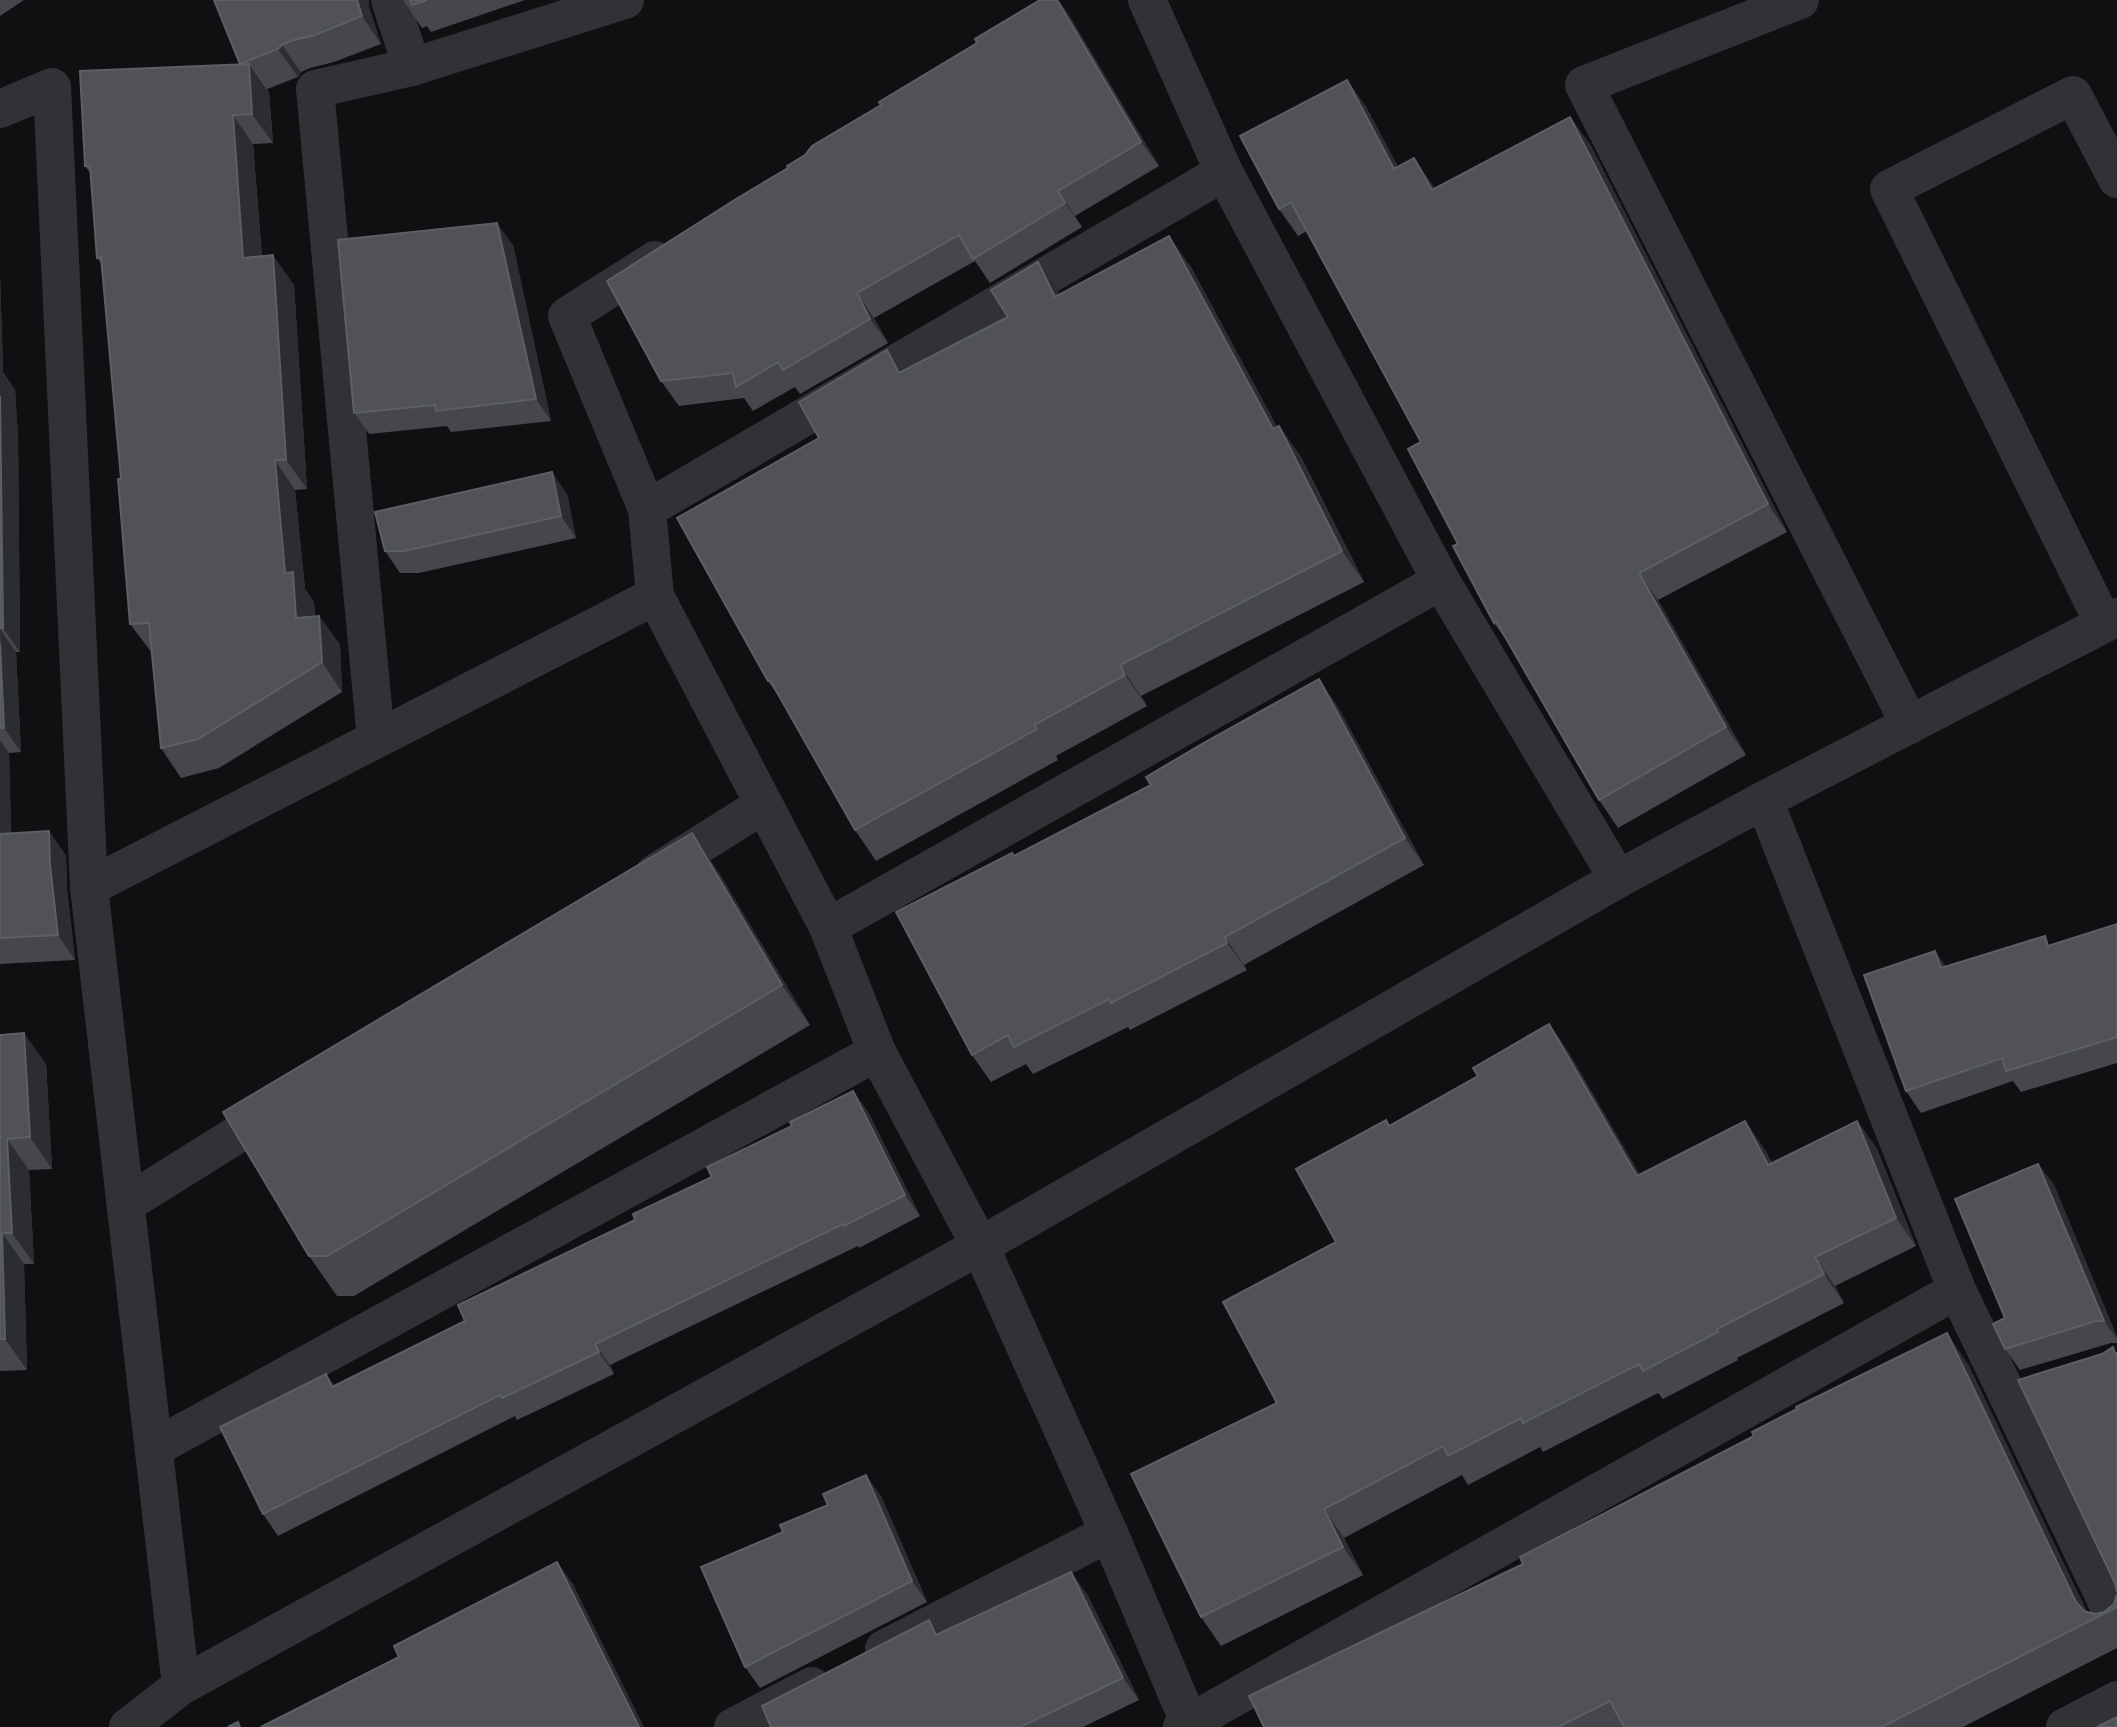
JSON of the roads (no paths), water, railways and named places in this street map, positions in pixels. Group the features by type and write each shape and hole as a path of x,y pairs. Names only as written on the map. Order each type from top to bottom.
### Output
{"street":[{"path":"390,0 412,67"},
{"path":"376,739 315,89 412,67 625,0"},
{"path":"1147,0 1224,172 1441,581 1618,879"},
{"path":"1800,0 1584,85 1910,725"},
{"path":"0,109 52,87 89,887 181,1686"},
{"path":"128,1727 181,1686 979,1246 1618,879 2110,620 1889,188 2073,95 2117,179"},
{"path":"647,509 1224,172"},
{"path":"683,242 567,316 647,509 655,596 828,927 877,1052 979,1246 1109,1533 1187,1726 1957,1290"},
{"path":"828,927 1441,581"},
{"path":"89,887 655,596"},
{"path":"1764,800 1957,1290 2117,1623"},
{"path":"622,894 763,805"},
{"path":"154,1448 877,1052"},
{"path":"126,1204 315,1086"},
{"path":"2007,1397 2044,1386"},
{"path":"733,1727 1109,1533"},
{"path":"2065,1727 2117,1700"}]}
